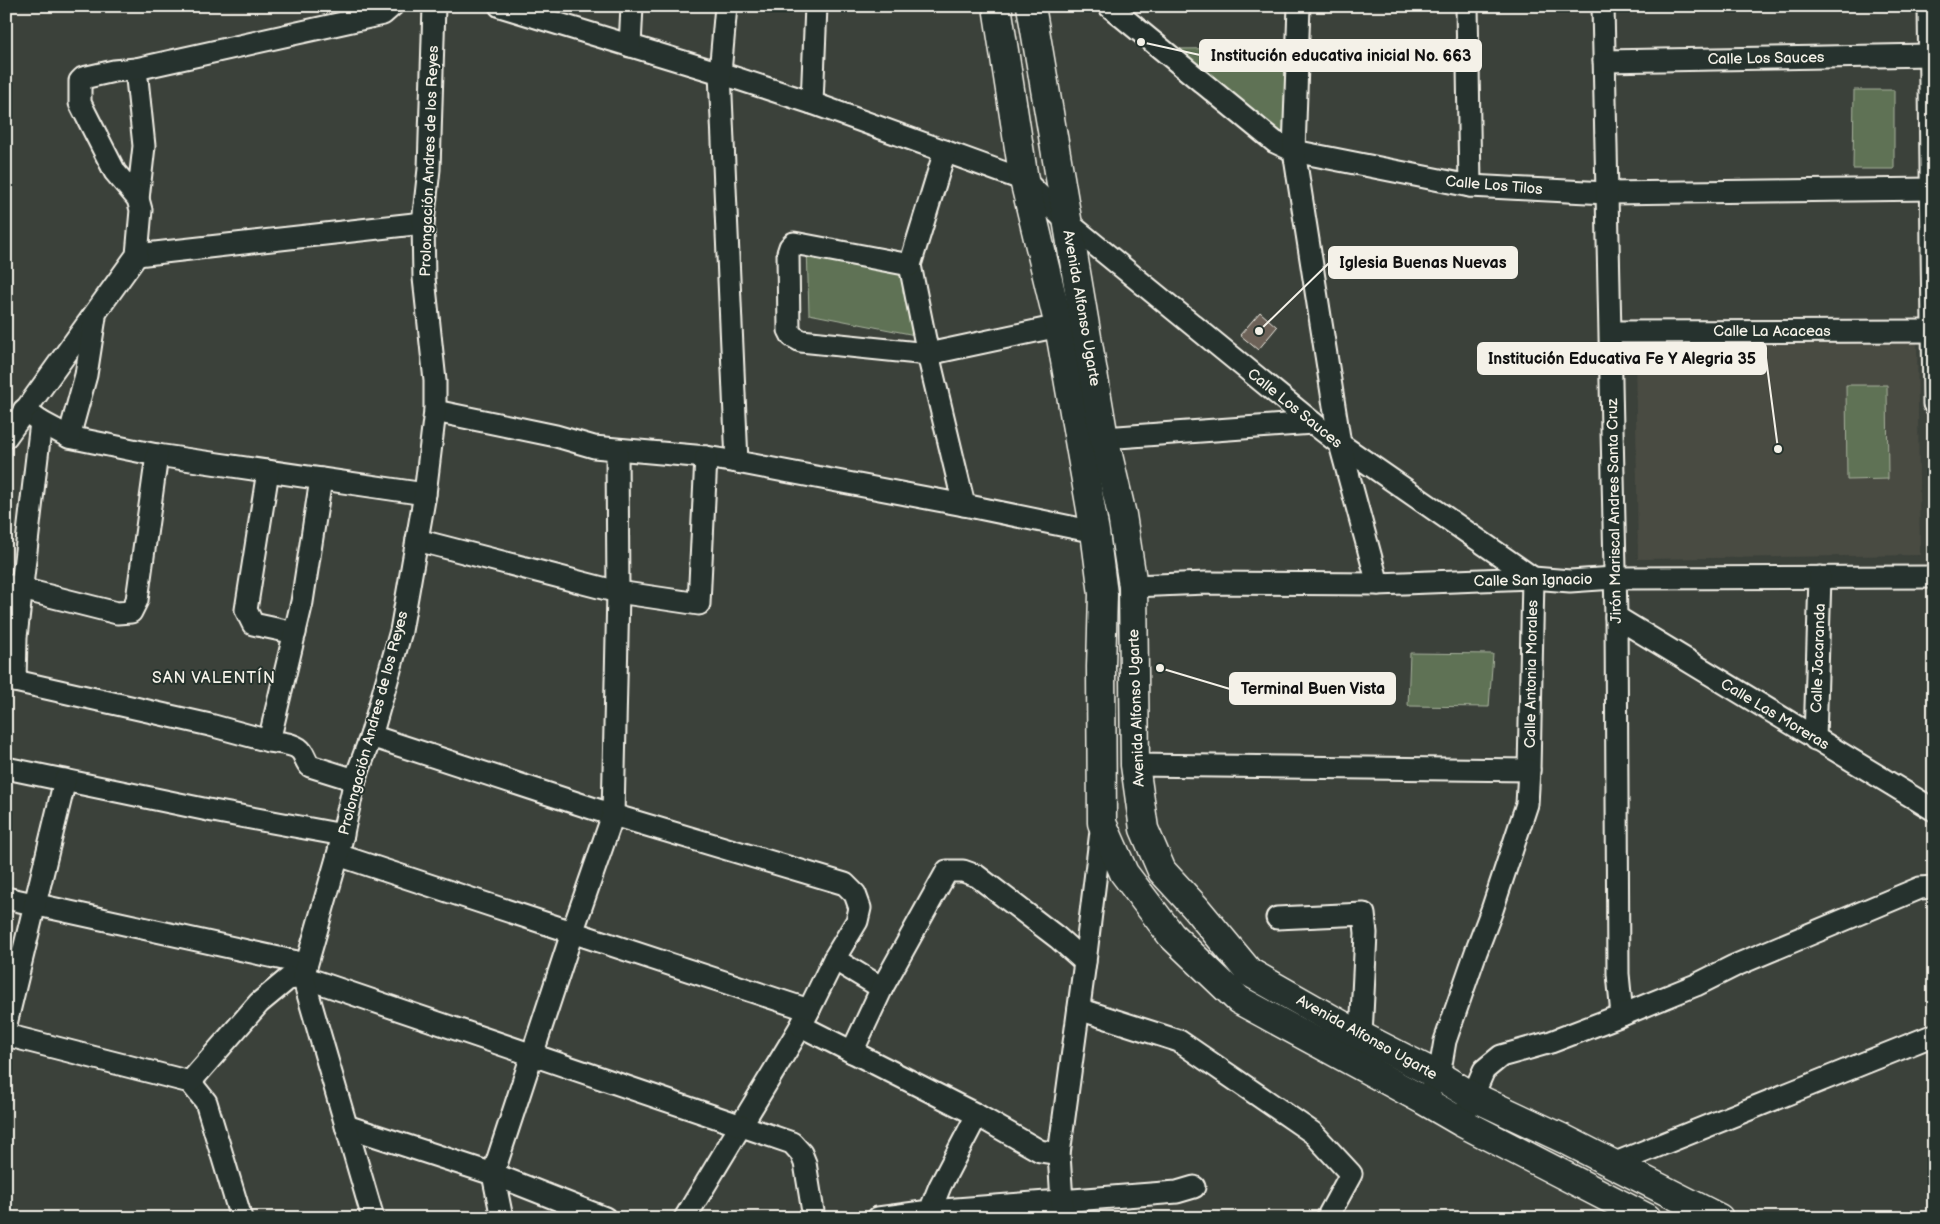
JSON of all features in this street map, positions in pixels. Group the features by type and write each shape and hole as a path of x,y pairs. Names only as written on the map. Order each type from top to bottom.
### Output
{"main road":[{"name":"Avenida Alfonso Ugarte","path":"997,6 1024,180 1058,326 1096,532 1103,594 1101,667 1102,823 1124,873 1170,935 1239,1000 1461,1122 1647,1218"},
{"name":"Avenida Alfonso Ugarte","path":"1031,6 1104,438 1122,515 1133,586 1135,765 1144,829 1162,871 1249,972 1361,1036 1439,1076 1472,1096 1719,1218"}],"street":[{"path":"138,199 115,172 80,103 80,81 83,78 114,71 136,69 383,14 392,6"},
{"name":"Prolongación Andres de los Reyes","path":"304,971 340,845 355,780 371,736 401,631 425,494 435,411 424,278 423,223 429,169 434,6"},
{"path":"500,6 812,103 1024,180"},
{"path":"630,46 632,6"},
{"path":"726,6 720,73 737,462"},
{"path":"812,103 816,6"},
{"name":"Calle Los Tilos","path":"1109,6 1275,142 1294,152 1470,186 1607,193 1932,189"},
{"path":"1299,6 1294,152 1340,444 1378,584"},
{"path":"1467,6 1470,186"},
{"name":"Jirón Mariscal Andres Santa Cruz","path":"1603,6 1616,617 1618,974 1622,1015"},
{"path":"1929,6 1934,404"},
{"name":"Calle Los Sauces","path":"1604,61 1929,55"},
{"path":"6,437 32,416 95,312 137,254 141,210 138,199 144,146 136,69"},
{"path":"946,151 910,265 928,354 964,505"},
{"name":"Calle Los Sauces","path":"1024,180 1067,222 1313,423 1340,444 1533,578"},
{"path":"137,254 423,223"},
{"path":"910,265 794,243 788,253 789,330 792,336 801,341 928,354 1058,326"},
{"path":"69,437 86,375 95,312"},
{"name":"Calle La Acaceas","path":"1611,332 1932,331"},
{"path":"435,411 556,436 594,447 706,457 737,462 1096,532"},
{"path":"32,416 69,437 157,455 425,494"},
{"path":"32,416 14,588 16,637 10,680 295,746 302,752 305,761 310,766 355,780"},
{"path":"1104,438 1313,423"},
{"path":"502,1218 493,1174 613,815 618,592 617,450"},
{"path":"14,588 117,613 132,612 137,600 157,455"},
{"path":"417,540 618,592 699,604 706,457"},
{"path":"268,471 246,610 253,624 295,633"},
{"path":"269,741 302,602 321,479"},
{"name":"Calle Jacaranda","path":"1815,739 1820,577"},
{"name":"Calle San Ignacio","path":"1133,586 1206,583 1378,584 1533,578 1570,581 1614,578 1934,577"},
{"name":"Calle Antonia Morales","path":"1439,1076 1445,1042 1527,804 1530,770 1533,578"},
{"name":"Calle Las Moreras","path":"1616,617 1934,810"},
{"path":"371,736 613,815 845,884 855,894 860,908 857,921 834,959 805,1018 684,1218"},
{"path":"1135,765 1530,770"},
{"path":"6,768 213,811 340,845 573,930 805,1018 852,1052 978,1115 1040,1151 1059,1154"},
{"path":"6,1024 65,780"},
{"path":"1063,1209 1059,1154 1102,823"},
{"path":"852,1052 882,988 947,871 963,872 977,876 1058,938 1085,962"},
{"path":"1461,1122 1484,1070 1501,1056 1551,1042 1622,1015 1696,986 1734,966 1920,888 1934,887"},
{"path":"6,898 304,971 532,1056 792,1144 801,1153 805,1163 814,1218"},
{"path":"1277,918 1364,914 1366,933 1361,1036"},
{"path":"834,959 882,988"},
{"path":"190,1082 208,1059 259,1003 288,979 304,971"},
{"path":"304,971 373,1218"},
{"path":"1079,1009 1178,1041 1314,1133 1351,1174 1327,1218"},
{"path":"6,1035 190,1082 206,1102 242,1218"},
{"path":"1613,1164 1934,1035"},
{"path":"1424,1100 1439,1076"},
{"path":"920,1215 940,1186 978,1115"},
{"path":"346,1126 493,1174 605,1218"},
{"path":"878,1218 1063,1209 1177,1192 1194,1187"}],"shaded area":[{"path":"1917,339 1920,555 1638,559 1635,343"}],"green space":[{"path":"1287,48 1285,136 1279,137 1172,49"},
{"path":"1854,90 1894,90 1894,169 1853,169"},
{"path":"807,246 901,274 915,335 809,314"},
{"path":"1846,385 1887,385 1888,479 1847,480"},
{"path":"1410,653 1493,654 1489,707 1408,706"}],"building":[{"path":"1260,312 1277,327 1258,350 1240,335"}],"place":[{"name":"Institución educativa inicial No. 663","path":"1141,42"},
{"name":"Iglesia Buenas Nuevas","path":"1259,331"},
{"name":"Institución Educativa Fe Y Alegria 35","path":"1778,449"},
{"name":"Terminal Buen Vista","path":"1160,668"}],"district":[{"name":"SAN VALENTÍN","path":"214,677"}]}
